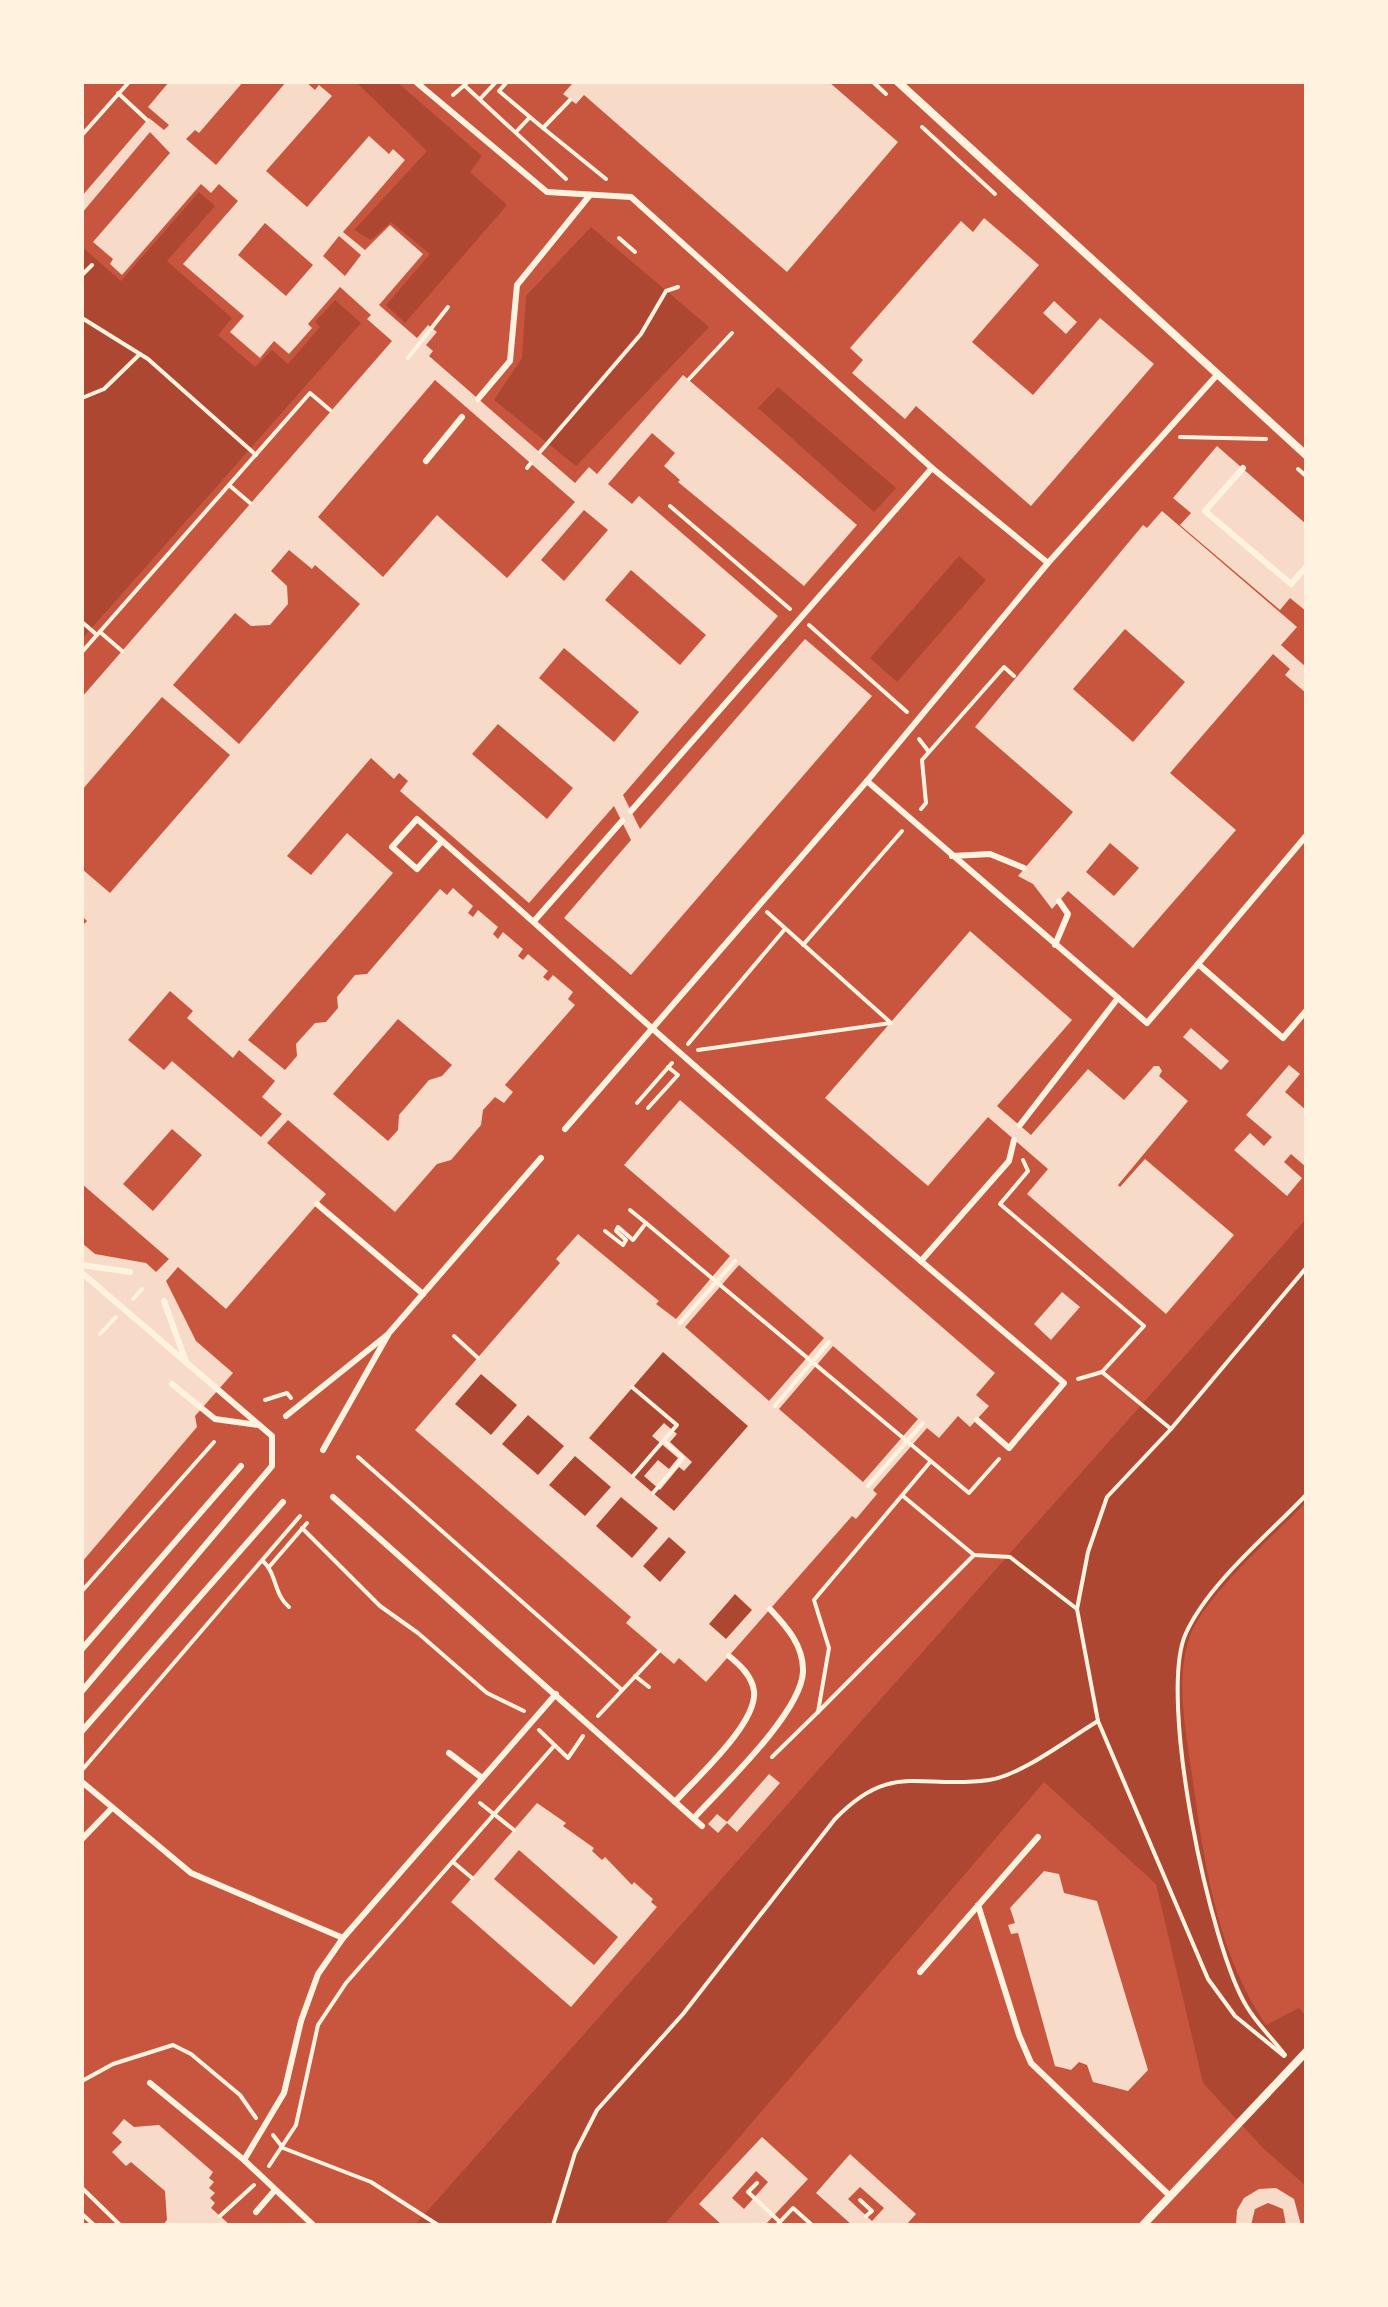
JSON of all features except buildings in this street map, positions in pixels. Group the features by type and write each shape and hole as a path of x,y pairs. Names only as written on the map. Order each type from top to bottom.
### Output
{"street":[{"path":"898,82 1306,455"},
{"path":"1143,2225 1306,2052"}],"lane":[{"path":"416,82 547,192 631,197 932,468 1048,563"},
{"path":"478,399 510,361 517,285 590,195"},
{"path":"565,1129 867,781 1048,563 1217,375"},
{"path":"426,461 462,417"},
{"path":"631,811 932,468"},
{"path":"1243,468 1205,511 1291,584 1306,567"},
{"path":"867,781 1147,1023 1306,836"},
{"path":"442,841 417,869 392,847 417,819 535,920 680,1053 1064,1383 1009,1448 977,1420"},
{"path":"535,920 622,821"},
{"path":"952,856 990,854 1024,868"},
{"path":"1055,945 1068,914 1059,901"},
{"path":"1198,964 1283,1038 1306,1011"},
{"path":"1020,1125 1118,998"},
{"path":"921,1261 1009,1161 1014,1140"},
{"path":"286,1416 297,1404 389,1333 541,1158"},
{"path":"317,1204 423,1294"},
{"path":"82,1265 130,1272"},
{"path":"82,1273 272,1436 272,1466 83,1688"},
{"path":"164,1301 186,1363"},
{"path":"323,1450 389,1333"},
{"path":"172,1384 215,1419 258,1425"},
{"path":"82,1649 241,1466"},
{"path":"333,1497 702,1826"},
{"path":"82,1731 283,1502"},
{"path":"694,1818 784,1717 797,1696 803,1673 800,1653 794,1637 770,1609"},
{"path":"675,1802 743,1724 752,1709 754,1693 751,1679 729,1656"},
{"path":"244,2160 284,2093 301,2021 318,1974 343,1938 556,1694"},
{"path":"449,1753 482,1778"},
{"path":"82,1782 191,1873 343,1938"},
{"path":"82,1839 112,1808"},
{"path":"920,1972 1038,1837"},
{"path":"978,1905 1031,2063 1170,2196"},
{"path":"150,2083 244,2160 313,2225"},
{"path":"256,2212 275,2190"}],"path":[{"path":"82,135 129,82"},
{"path":"480,99 496,82"},
{"path":"507,82 499,91 590,164"},
{"path":"446,89 455,96 466,84 568,181 590,195"},
{"path":"118,93 147,120"},
{"path":"543,128 570,100"},
{"path":"516,132 530,117"},
{"path":"619,238 635,252"},
{"path":"82,275 92,265"},
{"path":"540,452 641,334 666,291 678,287"},
{"path":"408,358 448,307"},
{"path":"82,318 140,354 256,455"},
{"path":"689,379 732,333"},
{"path":"82,398 104,389 140,354"},
{"path":"82,652 310,393 330,410"},
{"path":"1160,437 1266,439"},
{"path":"229,485 250,503"},
{"path":"670,506 906,711 922,747 929,752"},
{"path":"82,622 122,651"},
{"path":"680,1053 891,1023 759,905"},
{"path":"637,1103 785,929"},
{"path":"648,1108 678,1075 668,1067"},
{"path":"1014,1140 1028,1171 1000,1204 1144,1326 1102,1372 1064,1383"},
{"path":"630,1210 969,1493 1009,1448"},
{"path":"605,1231 623,1245 626,1240 616,1231 618,1227 633,1240 646,1223"},
{"path":"680,1323 735,1261"},
{"path":"1293,2064 1235,2016 1208,1979 1098,1721 1077,1609 1088,1552 1107,1497 1171,1429 1306,1268"},
{"path":"454,1336 478,1358"},
{"path":"775,1406 829,1342"},
{"path":"1102,1372 1171,1429"},
{"path":"632,1387 677,1425 633,1476"},
{"path":"265,1400 287,1393 297,1404"},
{"path":"868,1486 923,1423"},
{"path":"653,1493 683,1458 664,1441"},
{"path":"82,1591 214,1442"},
{"path":"358,1457 622,1690"},
{"path":"818,1712 829,1648 814,1600 931,1461"},
{"path":"1293,2064 1247,2007 1211,1919 1200,1868 1180,1729 1179,1672 1184,1635 1204,1603 1306,1495"},
{"path":"903,1496 974,1555 1010,1557 1077,1609"},
{"path":"82,1770 300,1516"},
{"path":"269,1567 307,1523"},
{"path":"302,1528 380,1606 418,1633 487,1693 524,1710 533,1720"},
{"path":"770,1759 974,1555"},
{"path":"263,1561 269,1567 280,1600 289,1607"},
{"path":"541,1734 568,1758 590,1725 659,1651"},
{"path":"635,1676 649,1687"},
{"path":"553,2225 575,2153 597,2110 683,2014 835,1819 858,1795 893,1781 991,1780 1011,1773 1098,1721"},
{"path":"220,2216 261,2177 296,2125 318,2025 346,1983 554,1746"},
{"path":"469,1794 514,1830"},
{"path":"453,1862 472,1878"},
{"path":"82,2081 113,2064 173,2045 191,2054 240,2095 252,2115 266,2126 283,2148 371,2182 438,2225"},
{"path":"757,2183 748,2192 779,2223 793,2208 812,2225"},
{"path":"82,2188 120,2225"},
{"path":"860,2200 872,2211 866,2216"},
{"path":"82,2214 94,2225"}],"shaded area":[{"path":"356,82 397,82 482,156 470,172 507,205 405,323 386,305 430,254 391,222 371,240 354,230 427,151"},
{"path":"199,192 215,206 167,261 232,318 218,335 255,367 272,350 288,364 320,327 315,322 335,300 361,323 82,639 82,247 121,281"},
{"path":"591,227 709,327 576,466 494,400 522,358 526,296"},
{"path":"778,387 896,488 874,512 758,408"},
{"path":"959,556 986,580 897,682 870,658"},
{"path":"1306,1219 1306,1502 1222,1588 1195,1625 1184,1658 1182,1691 1208,1872 1235,1967 1266,2025 1299,2008 1306,2015 1306,2186 1263,2148 1203,2083 1156,1884 1044,1782 664,2225 415,2225"},
{"path":"663,1352 748,1426 674,1511 589,1438"},
{"path":"481,1374 517,1405 491,1435 455,1404"},
{"path":"528,1415 564,1446 538,1475 502,1444"},
{"path":"575,1456 611,1487 585,1516 549,1485"},
{"path":"621,1497 658,1528 632,1558 596,1526"},
{"path":"669,1537 686,1552 660,1582 643,1567"},
{"path":"735,1594 752,1610 726,1639 709,1624"}]}
